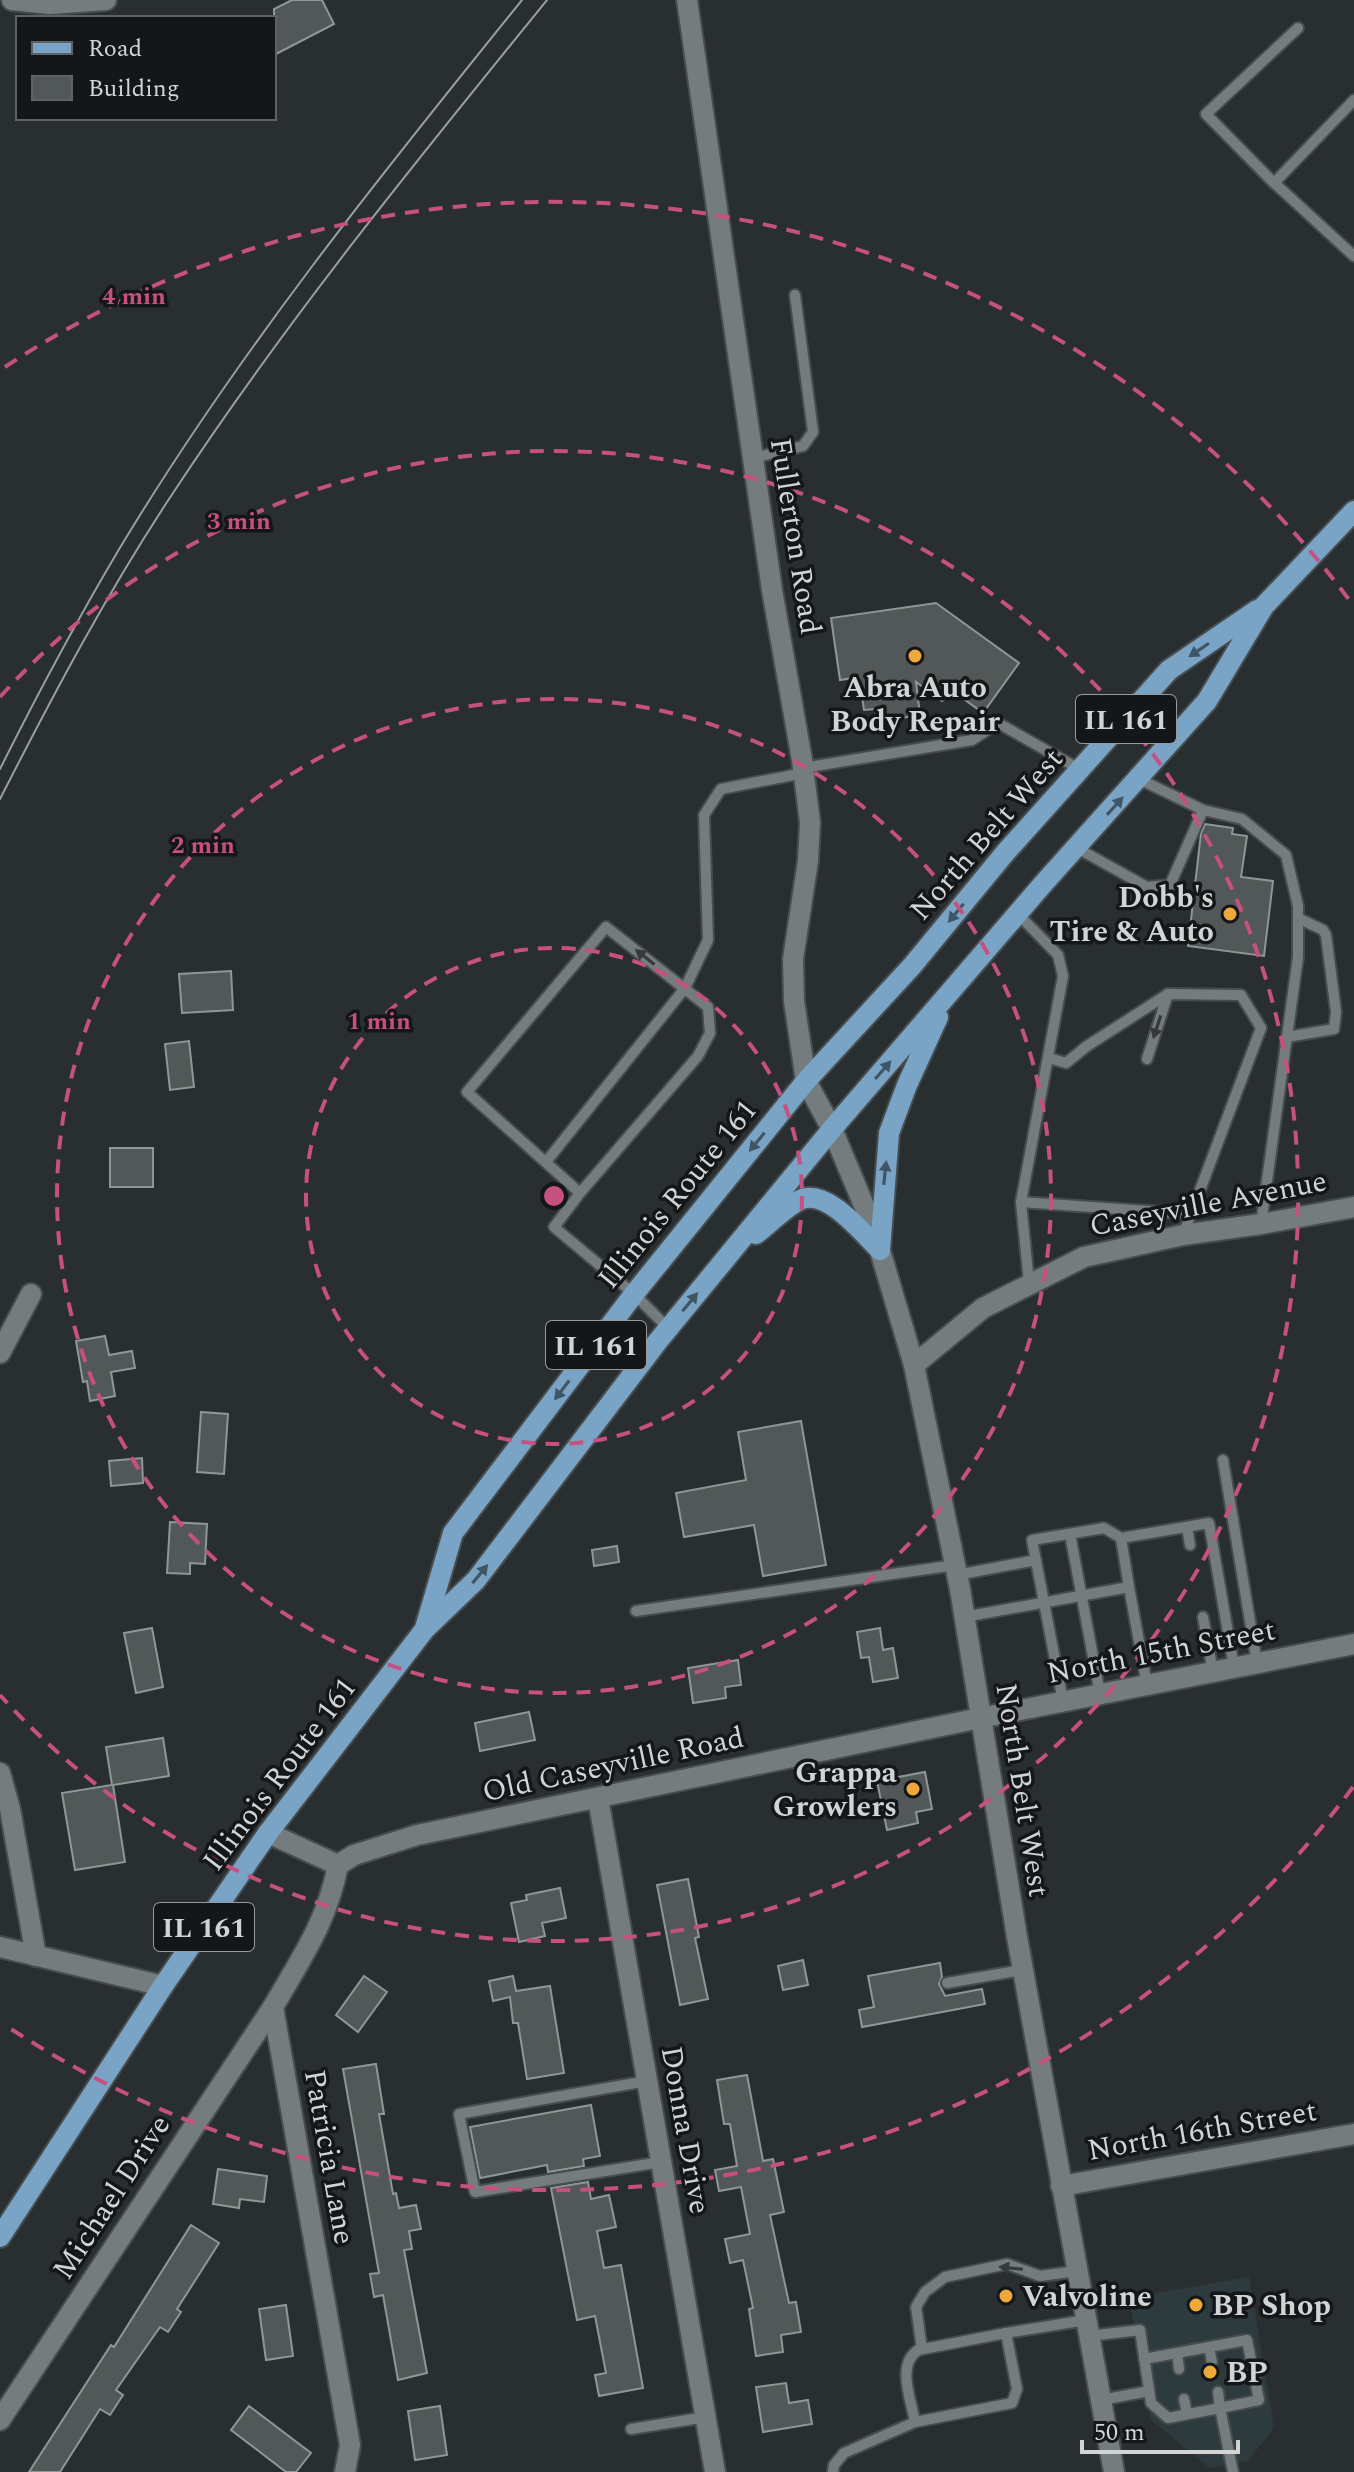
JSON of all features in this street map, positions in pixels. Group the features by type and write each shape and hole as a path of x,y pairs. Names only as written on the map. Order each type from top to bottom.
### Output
{"main road":[{"name":"North Belt West","path":"832,1129 1207,701 1264,606 1354,511"},
{"name":"North Belt West","path":"806,1081 912,966 1005,853 1169,670 1264,606"},
{"path":"880,1250 889,1133 907,1085 949,994"},
{"name":"Illinois Route 161","path":"425,1629 453,1533 634,1294 806,1081"},
{"name":"Illinois Route 161","path":"0,2237 163,1986 268,1833 425,1629 476,1580 668,1328 832,1129"},
{"path":"730,1253 803,1199 822,1199 836,1208 880,1250"}],"street":[{"path":"12,0 50,4 106,0"},
{"name":"Fullerton Road","path":"687,0 753,458 810,822 808,861 793,959 794,1001 806,1081"},
{"name":"North Belt West","path":"806,1081 832,1129 873,1227 914,1365 956,1570 1022,1970 1114,2472"},
{"name":"Caseyville Avenue","path":"914,1365 983,1308 1084,1257 1183,1235 1354,1207"},
{"path":"0,1353 31,1294"},
{"name":"North 15th Street","path":"980,1718 1354,1644"},
{"name":"Old Caseyville Road","path":"338,1865 354,1855 417,1835 980,1718"},
{"path":"0,1773 10,1809 36,1956"},
{"name":"Donna Drive","path":"598,1798 715,2472"},
{"path":"268,1833 338,1865 333,1892 321,1925 273,2007"},
{"path":"0,1947 163,1986"},
{"name":"Michael Drive","path":"0,2420 273,2007"},
{"name":"Patricia Lane","path":"273,2007 350,2445 345,2472"},
{"name":"North 16th Street","path":"1061,2186 1354,2134"}],"lane":[{"path":"1298,28 1206,114 1274,183 1354,256"},
{"path":"1274,183 1354,100"},
{"path":"753,458 803,446 813,432 795,295"},
{"path":"546,1162 685,988 708,940 704,815 721,789 972,740 998,723 1081,770"},
{"path":"1139,779 1203,810 1242,819 1286,855 1298,906 1298,957 1261,1224"},
{"path":"1077,848 1147,887 1170,885 1203,810"},
{"path":"1018,914 1058,955 1063,976 1021,1202 1029,1283"},
{"path":"1287,1037 1334,1029 1336,1012 1326,935 1323,930 1298,918"},
{"path":"580,1193 467,1092 606,927 708,1007 710,1033 698,1056 554,1227 634,1294 668,1328"},
{"path":"1066,1063 1168,994 1241,995 1261,1028 1183,1235"},
{"path":"1147,1059 1168,994"},
{"path":"1049,1058 1083,1066"},
{"path":"1021,1202 1191,1214"},
{"path":"1223,1460 1257,1663"},
{"path":"1063,1701 1032,1540 1104,1528 1121,1538 1209,1523 1234,1667"},
{"path":"1187,1527 1190,1545"},
{"path":"1070,1534 1100,1694"},
{"path":"1121,1538 1147,1685"},
{"path":"636,1611 1036,1560"},
{"path":"964,1617 1129,1587"},
{"path":"1203,1617 1213,1672"},
{"path":"947,1983 1022,1970"},
{"path":"647,2081 459,2114 475,2192 661,2162"},
{"path":"922,2349 916,2307 925,2292 945,2277 1007,2264 1040,2276 1077,2271"},
{"path":"915,2422 905,2367 909,2356 922,2349 1006,2333 1088,2328 1140,2330 1144,2359 1151,2403 1168,2418 1259,2400 1247,2340 1144,2359"},
{"path":"833,2472 834,2465 844,2453 915,2422 1012,2403 1017,2389 1006,2333"},
{"path":"1209,2347 1212,2362"},
{"path":"1177,2353 1179,2369"},
{"path":"1101,2400 1149,2391"},
{"path":"1218,2392 1233,2472"},
{"path":"1184,2399 1187,2414"},
{"path":"631,2429 706,2417"}],"shaded area":[{"path":"1249,2277 1274,2428 1248,2461 1210,2468 1151,2420 1130,2303 1138,2296"}],"building":[{"path":"292,0 322,0 334,24 276,54 274,9"},
{"path":"936,603 1019,663 983,713 950,689 942,701 916,682 920,715 877,722 875,709 864,710 859,677 840,680 831,618"},
{"name":"Dobb's Tire & Auto","path":"1205,824 1233,828 1232,834 1247,836 1241,877 1273,881 1264,956 1188,946 1201,833"},
{"path":"231,971 233,1010 182,1013 179,974"},
{"path":"189,1041 194,1087 170,1090 165,1044"},
{"path":"110,1148 153,1148 153,1187 110,1187"},
{"path":"105,1336 109,1355 132,1351 135,1368 111,1372 115,1396 90,1401 87,1381 83,1382 76,1341"},
{"path":"201,1412 228,1414 224,1474 197,1472"},
{"path":"801,1421 826,1565 763,1576 754,1525 684,1537 676,1493 746,1480 738,1432"},
{"path":"142,1458 143,1483 111,1486 109,1461"},
{"path":"170,1522 207,1524 205,1564 190,1563 190,1574 167,1573"},
{"path":"617,1546 619,1562 594,1566 592,1550"},
{"path":"152,1628 163,1687 136,1693 124,1633"},
{"path":"880,1628 883,1650 893,1648 898,1678 873,1682 869,1657 861,1658 857,1632"},
{"path":"738,1660 741,1685 725,1687 726,1698 693,1703 688,1668"},
{"path":"529,1712 535,1740 480,1751 475,1723"},
{"path":"163,1738 169,1776 113,1785 125,1862 75,1870 62,1793 112,1785 106,1747"},
{"path":"925,1772 932,1809 916,1812 918,1823 887,1830 877,1781"},
{"path":"688,1879 699,1937 695,1938 708,1999 680,2005 657,1885"},
{"path":"560,1888 566,1918 542,1923 545,1936 519,1942 511,1903 527,1900 526,1895"},
{"path":"803,1960 808,1985 783,1990 778,1966"},
{"path":"940,1963 942,1977 939,1984 945,1996 982,1989 985,2004 862,2027 859,2010 874,2007 868,1976"},
{"path":"364,1976 387,1992 358,2032 336,2015"},
{"path":"513,1976 516,1991 550,1986 564,2073 527,2079 518,2023 513,2023 510,1997 493,2001 489,1981"},
{"path":"376,2064 384,2114 379,2114 393,2194 396,2193 399,2208 416,2205 421,2229 409,2231 412,2249 404,2250 427,2373 398,2380 383,2295 374,2297 370,2274 379,2273 343,2069"},
{"path":"747,2075 763,2161 773,2159 784,2212 770,2215 789,2303 796,2302 801,2332 781,2335 783,2352 756,2356 749,2309 753,2308 743,2260 730,2263 725,2239 750,2234 741,2187 719,2191 715,2170 737,2166 730,2124 724,2124 717,2080"},
{"path":"591,2105 600,2156 583,2159 584,2166 548,2172 547,2165 480,2178 470,2127"},
{"path":"218,2169 267,2176 264,2202 240,2199 239,2208 213,2204"},
{"path":"588,2182 591,2199 609,2195 616,2227 597,2231 604,2268 621,2265 643,2388 599,2396 595,2375 606,2373 595,2316 577,2320 551,2188"},
{"path":"191,2225 219,2243 177,2309 181,2312 168,2332 160,2327 116,2390 123,2395 110,2415 100,2409 60,2472 29,2472 111,2345 114,2347"},
{"path":"286,2305 293,2356 266,2360 259,2309"},
{"path":"786,2383 789,2403 808,2400 812,2424 763,2432 756,2387"},
{"path":"249,2406 311,2453 296,2472 286,2472 231,2430"},
{"path":"440,2406 447,2455 415,2460 408,2411"}],"tram line":[{"path":"0,769 102,578 210,408 310,269 522,0"},
{"path":"0,799 104,605 216,429 354,242 547,0"}],"place":[{"name":"Abra Auto Body Repair","path":"915,656"},
{"name":"Dobb's Tire & Auto","path":"1230,914"},
{"name":"Grappa Growlers","path":"913,1789"},
{"name":"Valvoline","path":"1006,2296"},
{"name":"BP Shop","path":"1196,2305"},
{"name":"BP","path":"1210,2372"}]}
